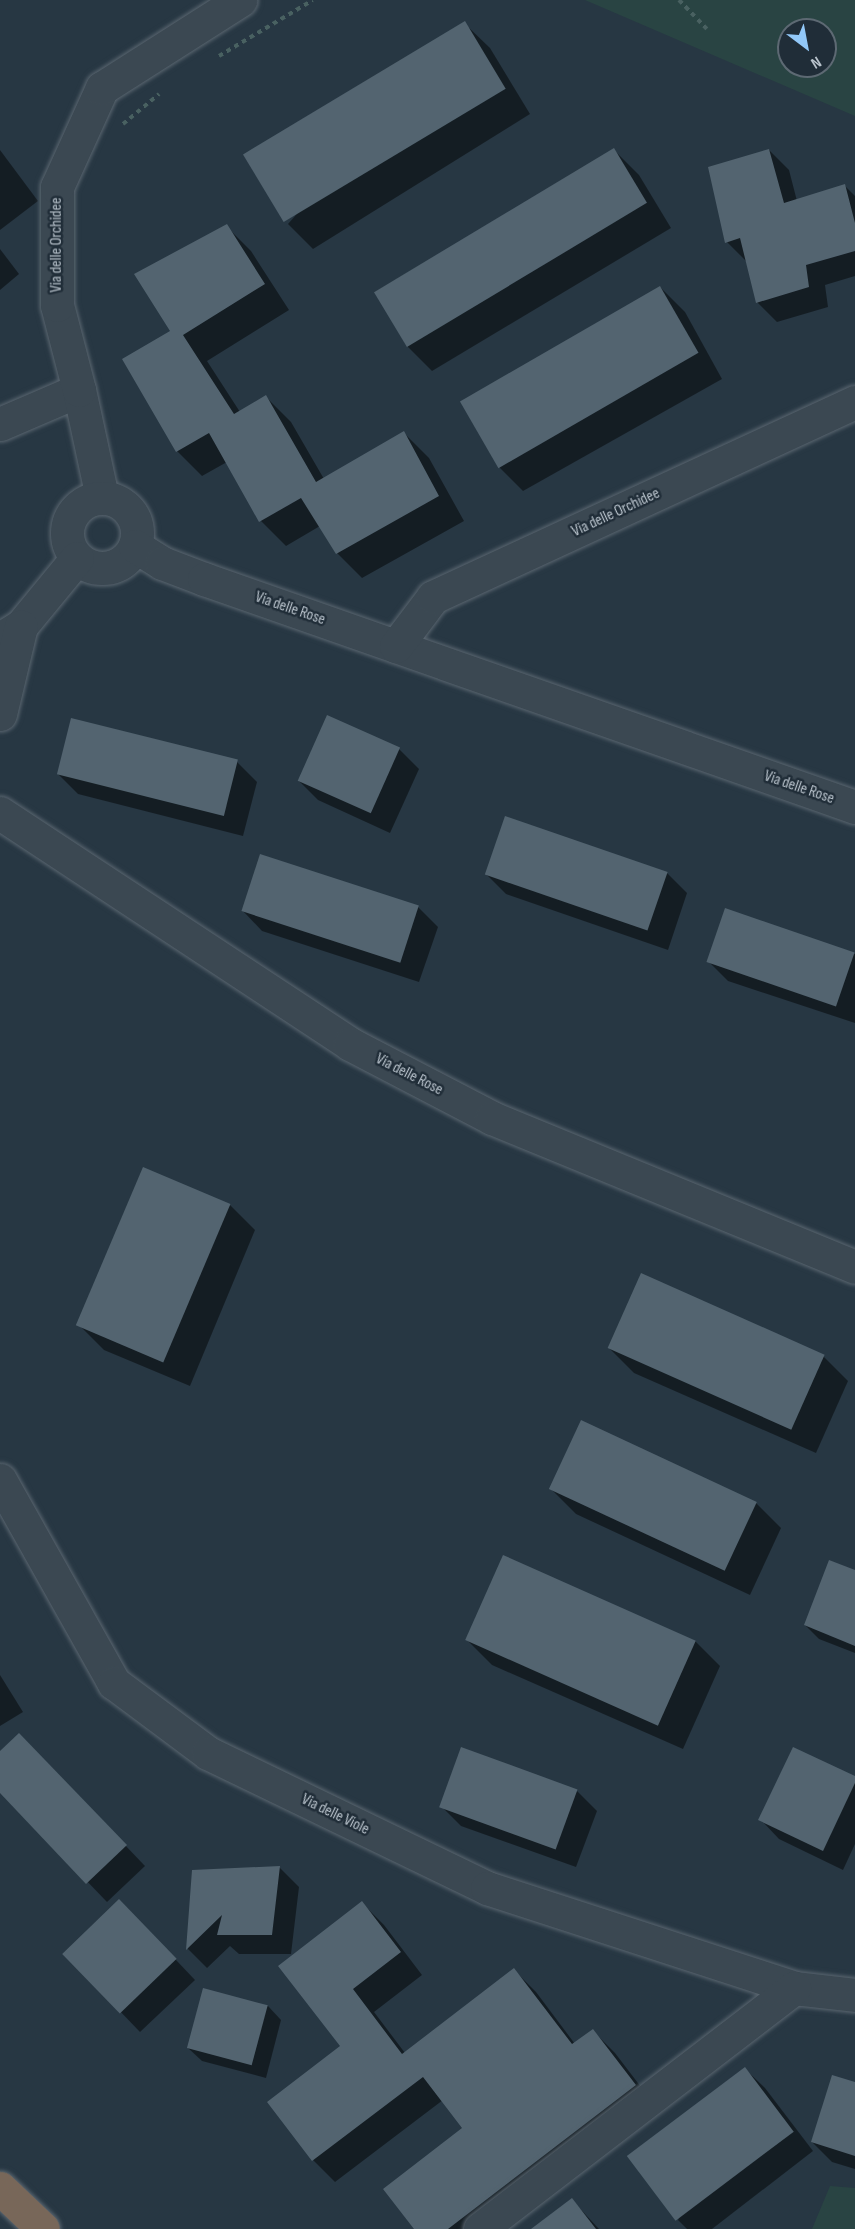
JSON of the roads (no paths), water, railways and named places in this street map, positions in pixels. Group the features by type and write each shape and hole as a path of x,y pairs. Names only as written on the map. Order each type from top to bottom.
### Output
{"highway":[{"path":"0,2188 43,2229"}],"street":[{"name":"Via delle Orchidee","path":"102,497 79,390 57,305 57,187 102,88 240,0"},
{"path":"0,424 79,390"},
{"name":"Via delle Orchidee","path":"396,646 433,597 855,402"},
{"path":"102,497 124,504 132,513 137,524 135,546 129,556 109,568 97,568 77,558 70,549 66,537 72,514 90,499 102,497"},
{"name":"Via delle Rose","path":"135,546 172,567 855,807"},
{"path":"0,714 11,633 77,558"},
{"name":"Via delle Rose","path":"0,813 350,1044 492,1118 855,1267"},
{"name":"Via delle Viole","path":"0,1480 114,1683 208,1753 487,1888 794,1988 855,1995"},
{"path":"480,2229 794,1988"}]}
